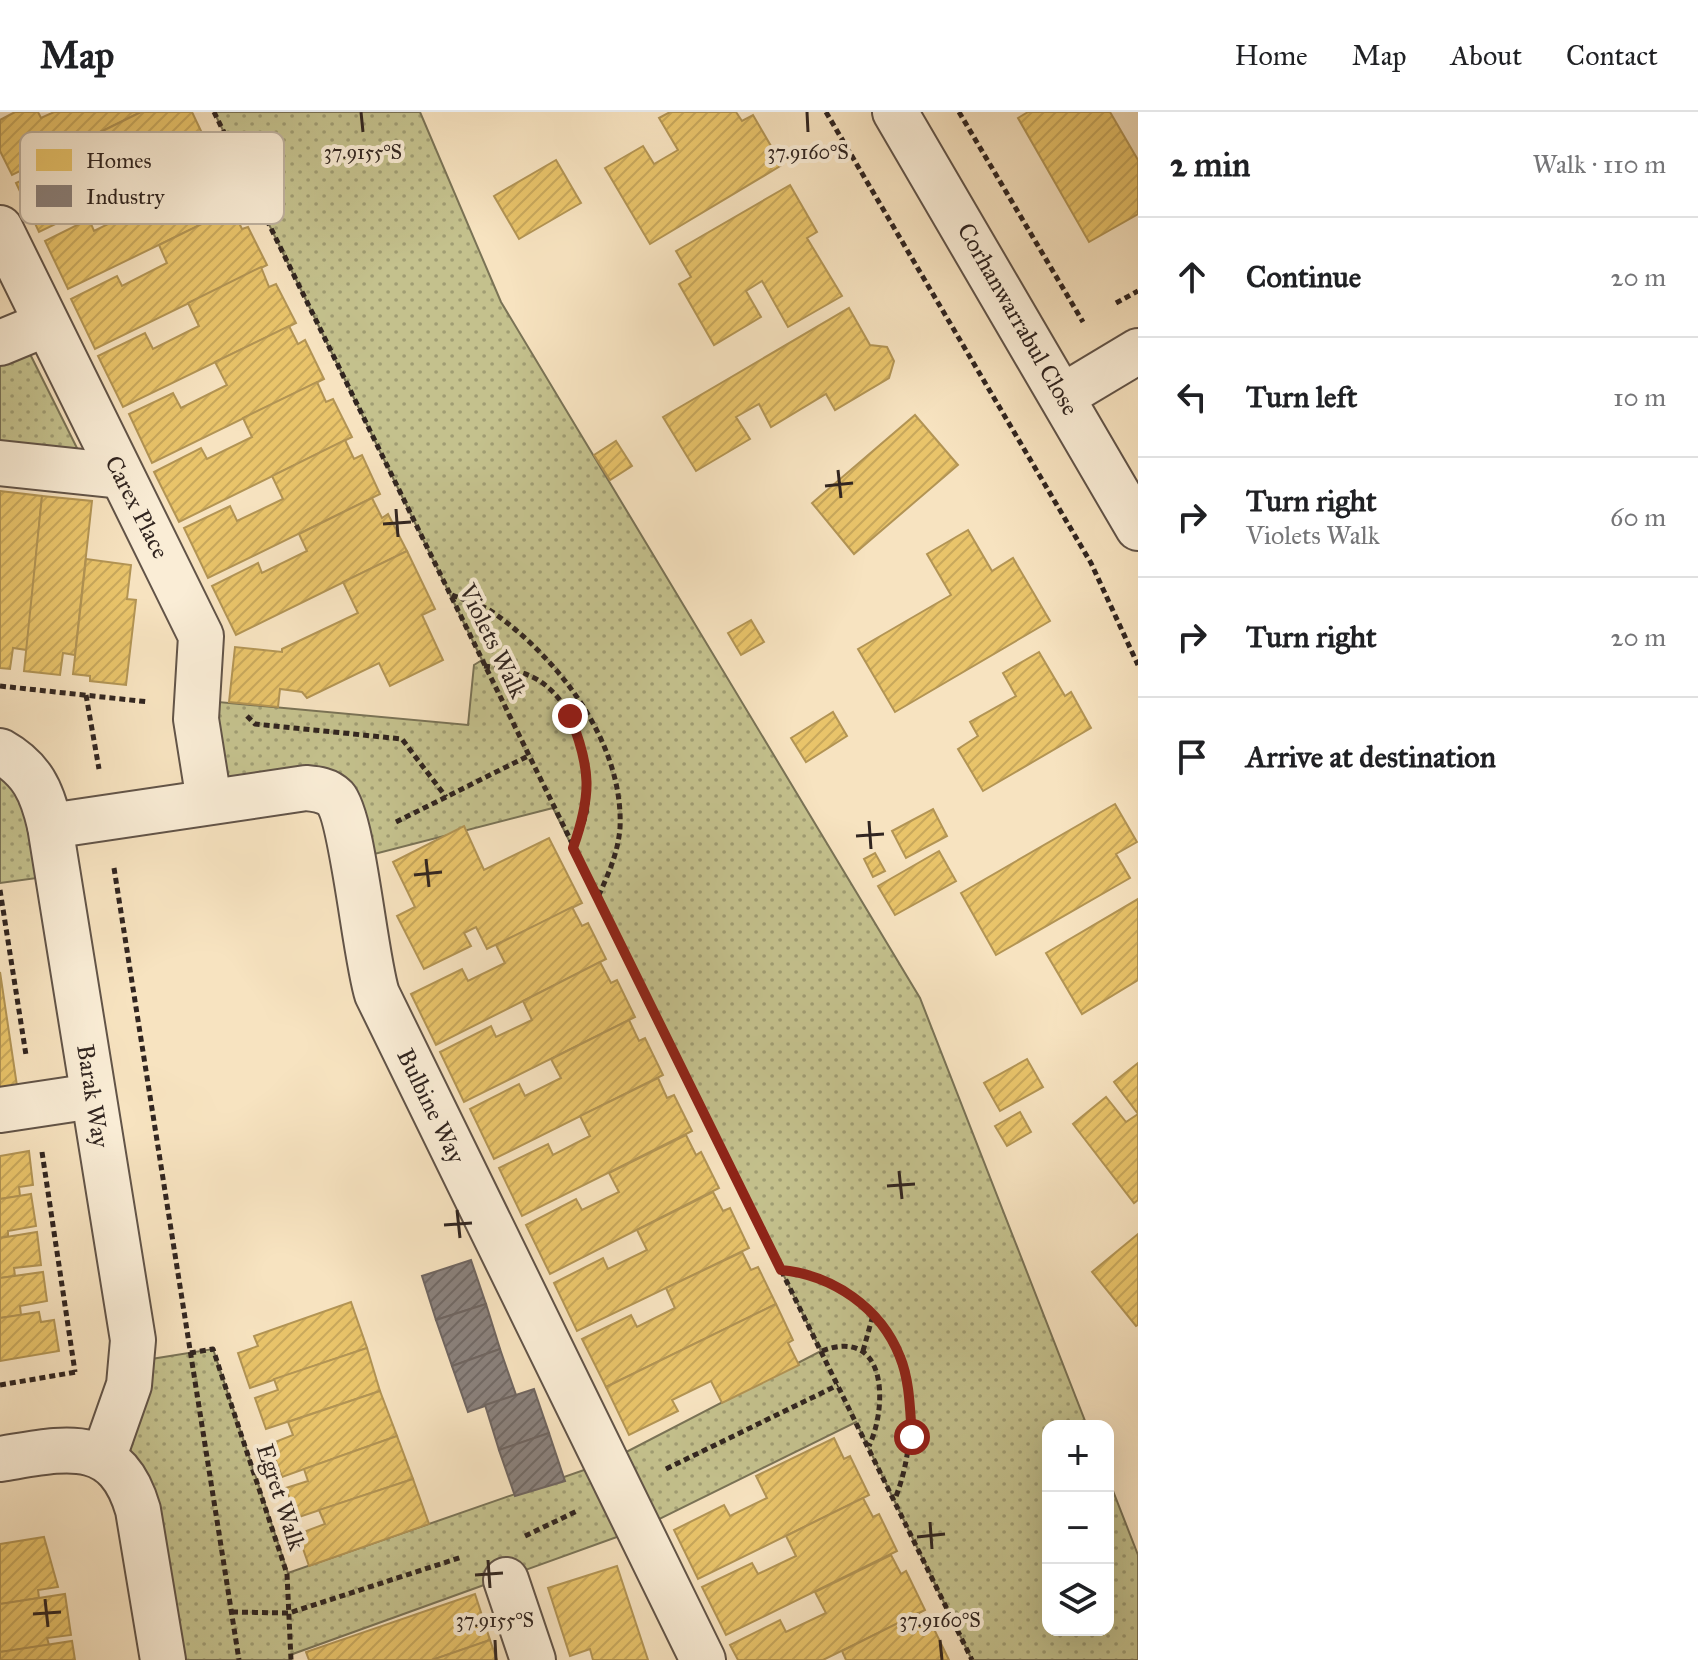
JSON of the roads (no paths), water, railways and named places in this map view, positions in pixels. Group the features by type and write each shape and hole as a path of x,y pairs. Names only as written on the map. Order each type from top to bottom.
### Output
{"street":[{"name":"Corhanwarrabul Close","path":"895,112 1138,528"},
{"name":"Carex Place","path":"0,228 201,636 196,719 209,801"},
{"path":"0,343 46,324"},
{"path":"1063,396 1138,351"},
{"path":"0,463 121,476"},
{"name":"Barak Way","path":"0,751 30,773 43,796 50,826 133,1340 129,1385 104,1456"},
{"name":"Bulbine Way","path":"50,826 306,788 324,791 338,801 347,832 369,970 377,994 703,1660"},
{"path":"0,1110 93,1096"},
{"path":"0,1459 73,1449 104,1456 126,1480 138,1510 163,1660"},
{"path":"506,1580 533,1660"}]}
